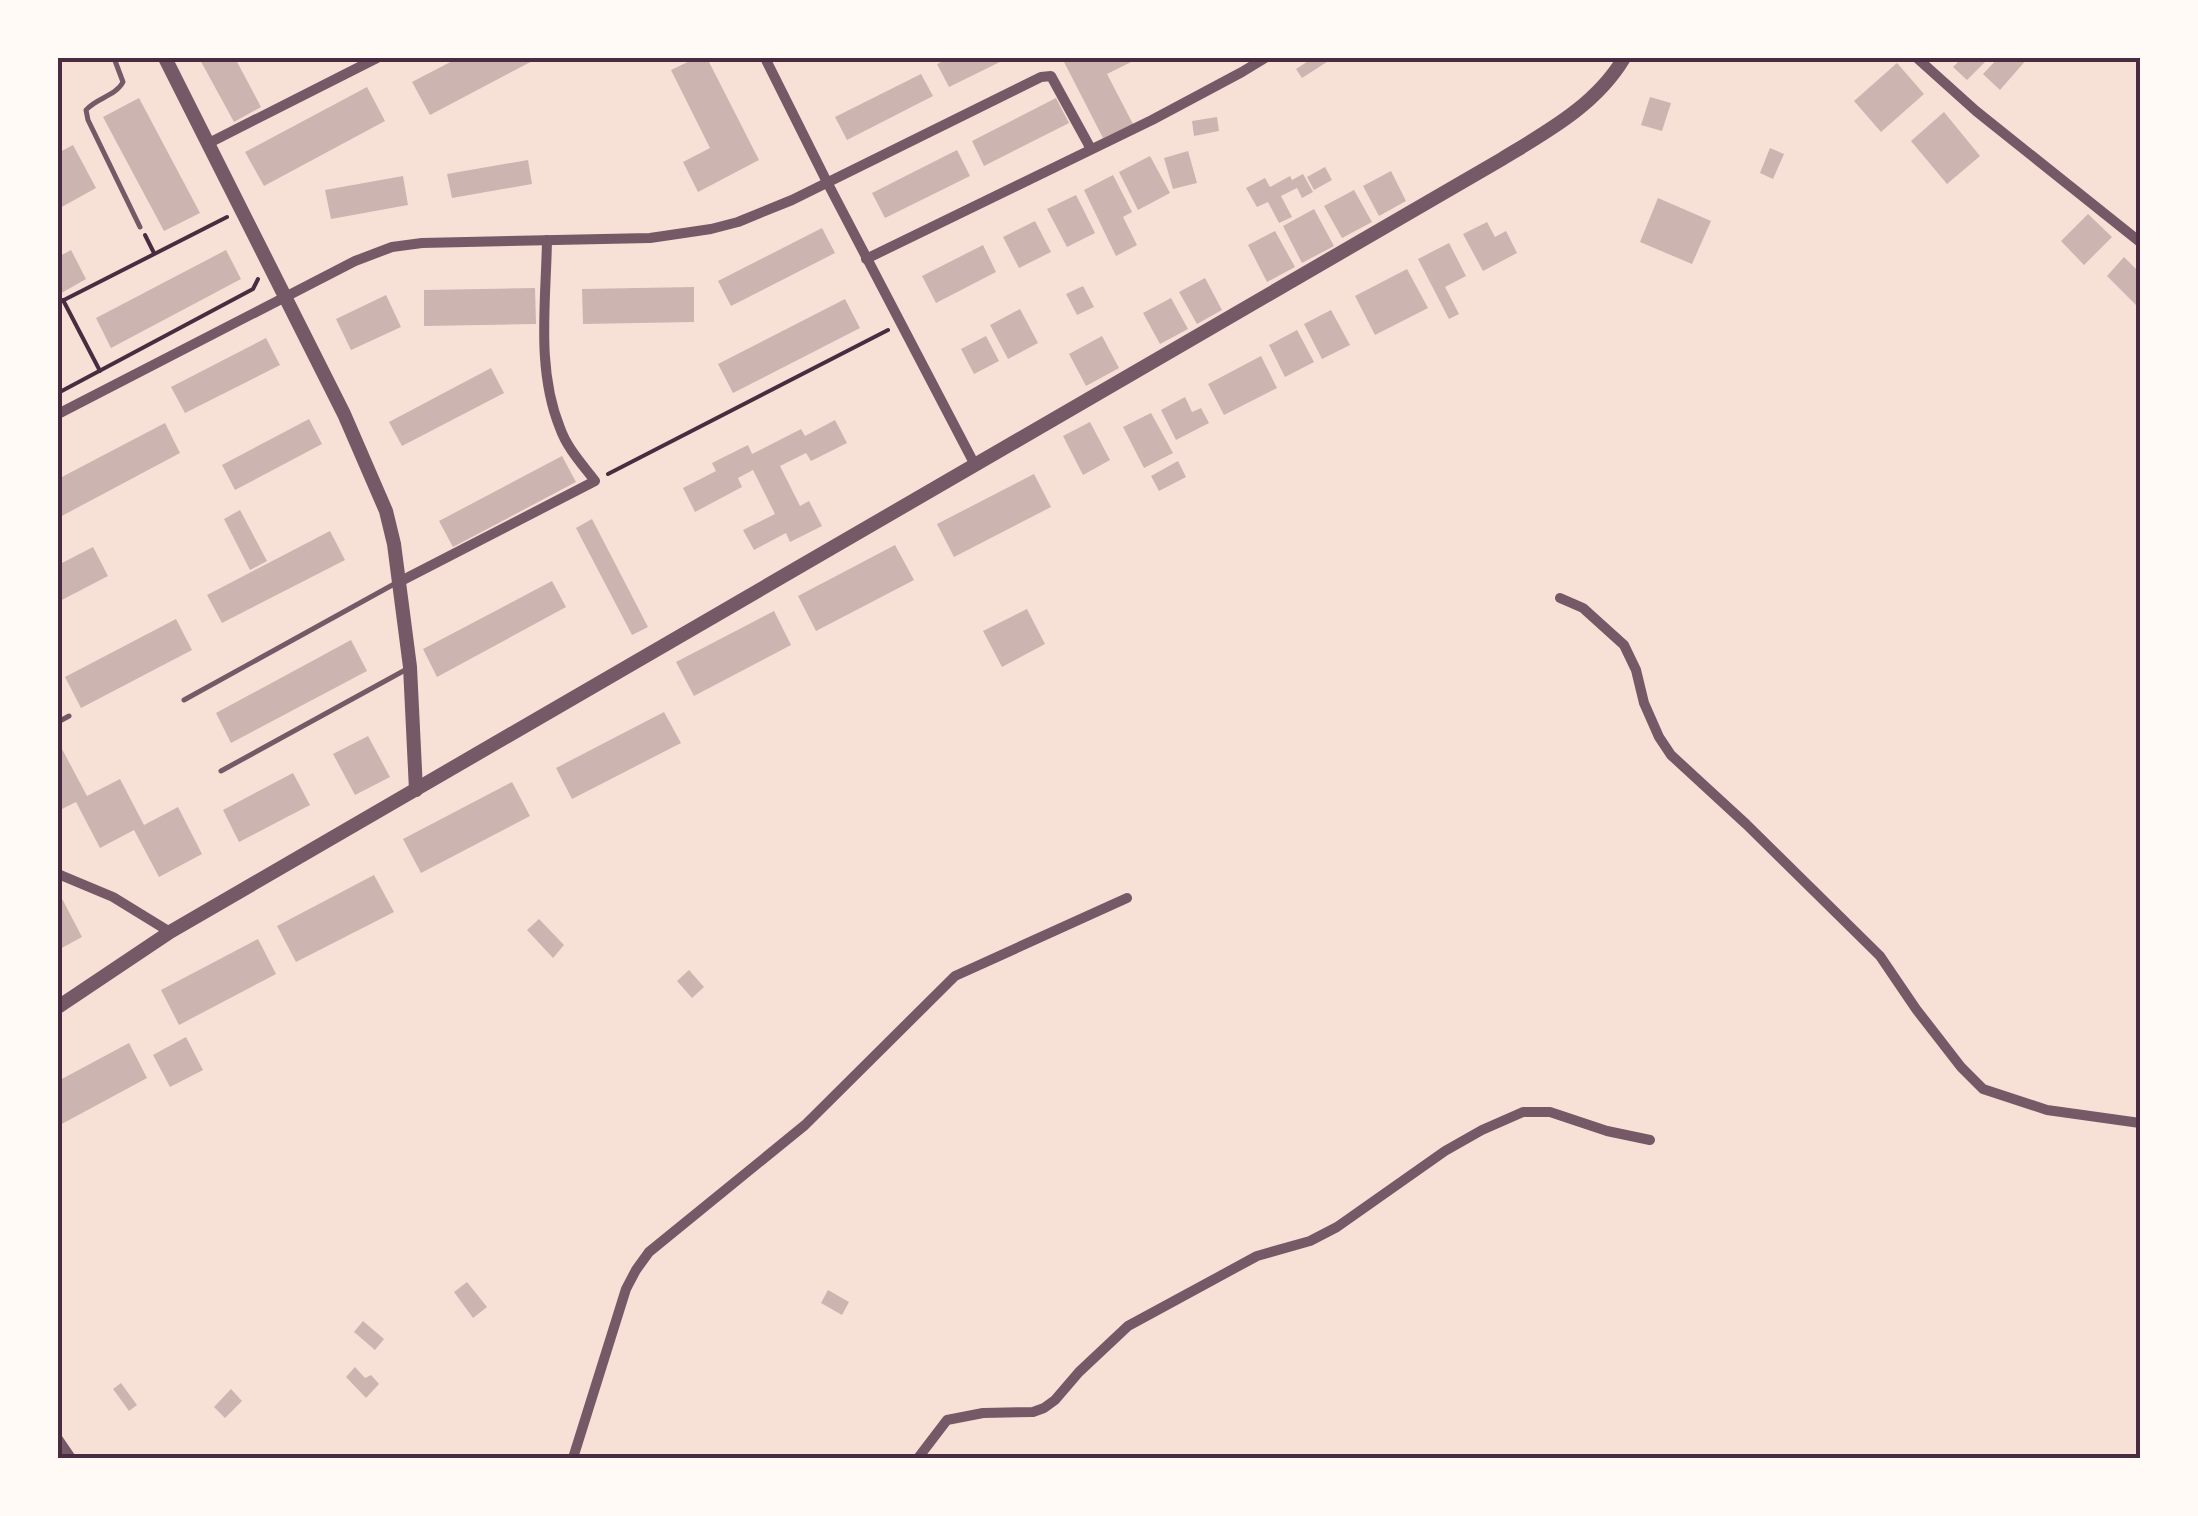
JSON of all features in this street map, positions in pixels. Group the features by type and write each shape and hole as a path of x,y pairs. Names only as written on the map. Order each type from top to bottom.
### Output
{"street":[{"path":"165,58 286,296 376,486 394,544 410,668 416,790"},
{"path":"208,143 377,58"},
{"path":"764,58 974,465"},
{"path":"866,259 1198,96 1265,58"},
{"path":"58,1007 170,932 1557,126 1575,114 1624,58"},
{"path":"1917,58 1976,111 2140,242"},
{"path":"58,414 355,261 392,247 650,238 710,229 766,211 1041,77 1051,76 1091,149"},
{"path":"399,582 594,481 561,432 546,382 547,240"},
{"path":"1560,598 1582,608 1624,646 1659,738 1671,755 1880,956 1916,1009 1983,1088 2048,1110 2140,1123"},
{"path":"58,874 113,897 170,932"},
{"path":"573,1458 626,1289 649,1252 805,1125 955,976 1127,898"},
{"path":"918,1458 947,1420 1044,1408 1128,1326 1258,1256 1300,1245 1336,1227 1482,1130 1523,1112 1550,1112 1607,1132 1650,1140"},
{"path":"58,1439 71,1458"}],"lane":[{"path":"114,58 123,82 120,89 86,110 140,227"},
{"path":"184,700 399,582"},
{"path":"221,771 410,668"},
{"path":"58,722 68,716"}],"path":[{"path":"100,371 60,302 230,215"},
{"path":"140,227 154,253"},
{"path":"58,394 254,289 258,279 255,267"},
{"path":"594,481 900,323"}],"building":[{"path":"199,58 235,58 261,107 234,122"},
{"path":"458,58 538,58 430,115 412,82"},
{"path":"696,58 707,58 759,160 698,192 683,162 710,148 671,70"},
{"path":"950,58 1008,58 949,87 937,64"},
{"path":"1062,58 1131,58 1133,61 1107,74 1133,124 1103,138"},
{"path":"1313,58 1333,58 1302,78 1296,69"},
{"path":"1962,58 1989,58 1967,80 1953,67"},
{"path":"1998,58 2027,59 2000,90 1983,74"},
{"path":"1897,63 1924,94 1881,132 1854,101"},
{"path":"921,74 933,96 847,140 835,117"},
{"path":"367,87 385,121 264,186 245,152"},
{"path":"1650,97 1671,103 1662,131 1641,125"},
{"path":"139,98 200,213 164,231 103,117"},
{"path":"1056,98 1069,123 984,166 972,141"},
{"path":"1944,112 1980,156 1947,184 1911,141"},
{"path":"1217,117 1219,131 1194,136 1192,121"},
{"path":"73,145 96,188 58,209 58,153"},
{"path":"1770,148 1784,154 1773,179 1760,173"},
{"path":"957,150 970,176 885,218 872,193"},
{"path":"1188,151 1197,183 1173,189 1164,158"},
{"path":"1150,156 1170,193 1138,210 1119,172"},
{"path":"528,160 532,184 452,198 447,174"},
{"path":"1325,167 1332,180 1314,190 1307,177"},
{"path":"1391,171 1406,201 1379,216 1363,186"},
{"path":"1303,174 1313,192 1302,198 1297,188 1281,196 1292,217 1279,223 1268,202 1257,207 1246,188 1265,178 1270,187"},
{"path":"1113,175 1132,212 1123,217 1137,245 1116,256 1084,190"},
{"path":"403,176 408,205 331,219 325,190"},
{"path":"1354,190 1372,222 1342,238 1324,206"},
{"path":"1076,195 1095,233 1067,247 1047,209"},
{"path":"1658,198 1711,221 1692,264 1640,242"},
{"path":"1314,209 1334,246 1302,263 1283,226"},
{"path":"2088,214 2112,237 2084,265 2061,241"},
{"path":"1035,221 1051,252 1019,268 1003,237"},
{"path":"1487,222 1495,237 1506,231 1517,253 1483,271 1463,234"},
{"path":"822,228 835,253 731,306 718,281"},
{"path":"1275,231 1295,267 1267,282 1248,245"},
{"path":"1449,243 1466,276 1445,287 1459,314 1449,319 1418,259"},
{"path":"983,245 996,272 936,303 922,276"},
{"path":"71,250 86,279 58,295 58,257"},
{"path":"226,250 241,279 111,348 96,318"},
{"path":"2124,257 2140,273 2140,299 2136,305 2107,276"},
{"path":"1407,269 1428,308 1375,335 1355,296"},
{"path":"1205,278 1222,310 1197,324 1179,292"},
{"path":"1083,286 1094,307 1077,315 1066,294"},
{"path":"694,287 694,322 583,324 582,289"},
{"path":"535,288 536,324 424,326 424,290"},
{"path":"386,295 401,327 351,350 336,319"},
{"path":"1171,298 1188,329 1160,344 1143,313"},
{"path":"845,299 860,328 733,393 718,364"},
{"path":"1020,309 1038,343 1008,359 990,325"},
{"path":"1331,310 1350,345 1322,359 1304,324"},
{"path":"1297,330 1314,362 1285,377 1269,345"},
{"path":"986,336 999,361 974,374 961,349"},
{"path":"1102,336 1119,368 1086,386 1069,354"},
{"path":"266,338 280,365 185,413 171,387"},
{"path":"1261,356 1277,388 1224,415 1208,384"},
{"path":"491,368 504,393 402,446 389,422"},
{"path":"1185,397 1192,412 1201,408 1209,423 1176,440 1161,410"},
{"path":"1151,413 1173,453 1144,468 1123,427"},
{"path":"309,419 322,444 235,490 222,465"},
{"path":"835,420 847,443 811,461 806,453 780,466 800,506 809,501 822,526 790,542 786,533 754,550 743,530 775,514 753,470 738,478 742,487 695,512 683,488 716,471 712,463 748,445 752,454 801,429 805,436"},
{"path":"1090,422 1110,460 1083,475 1063,436"},
{"path":"165,423 180,453 58,518 58,479"},
{"path":"562,456 576,482 453,547 439,521"},
{"path":"1178,461 1186,477 1159,491 1151,476"},
{"path":"1034,474 1051,507 954,557 937,524"},
{"path":"240,510 267,561 250,570 224,519"},
{"path":"592,519 648,627 632,635 576,528"},
{"path":"330,531 345,560 222,623 207,595"},
{"path":"895,545 914,580 816,631 798,596"},
{"path":"93,547 108,576 58,602 58,565"},
{"path":"552,581 566,607 437,677 423,649"},
{"path":"1027,609 1045,644 1002,667 983,631"},
{"path":"774,611 791,645 694,696 676,662"},
{"path":"176,619 192,650 81,708 65,677"},
{"path":"351,640 367,671 231,743 216,713"},
{"path":"664,712 681,743 572,799 556,768"},
{"path":"368,736 390,777 355,795 333,754"},
{"path":"62,749 87,796 120,779 144,825 178,807 202,854 159,877 134,830 100,848 76,802 58,811 58,752"},
{"path":"293,773 310,805 239,842 223,810"},
{"path":"512,782 530,816 421,873 403,839"},
{"path":"374,875 394,912 296,962 277,926"},
{"path":"58,891 82,937 58,950"},
{"path":"539,919 564,945 553,958 527,930"},
{"path":"258,939 276,974 179,1025 161,990"},
{"path":"689,970 704,987 692,998 677,981"},
{"path":"186,1037 203,1070 170,1087 153,1055"},
{"path":"129,1043 147,1078 58,1126 58,1081"},
{"path":"467,1282 487,1307 473,1318 454,1292"},
{"path":"828,1290 849,1302 842,1315 821,1303"},
{"path":"363,1321 384,1339 375,1350 354,1332"},
{"path":"355,1367 365,1378 371,1375 379,1384 366,1398 346,1377"},
{"path":"121,1383 137,1405 129,1411 113,1389"},
{"path":"231,1389 242,1401 225,1418 214,1407"}]}
